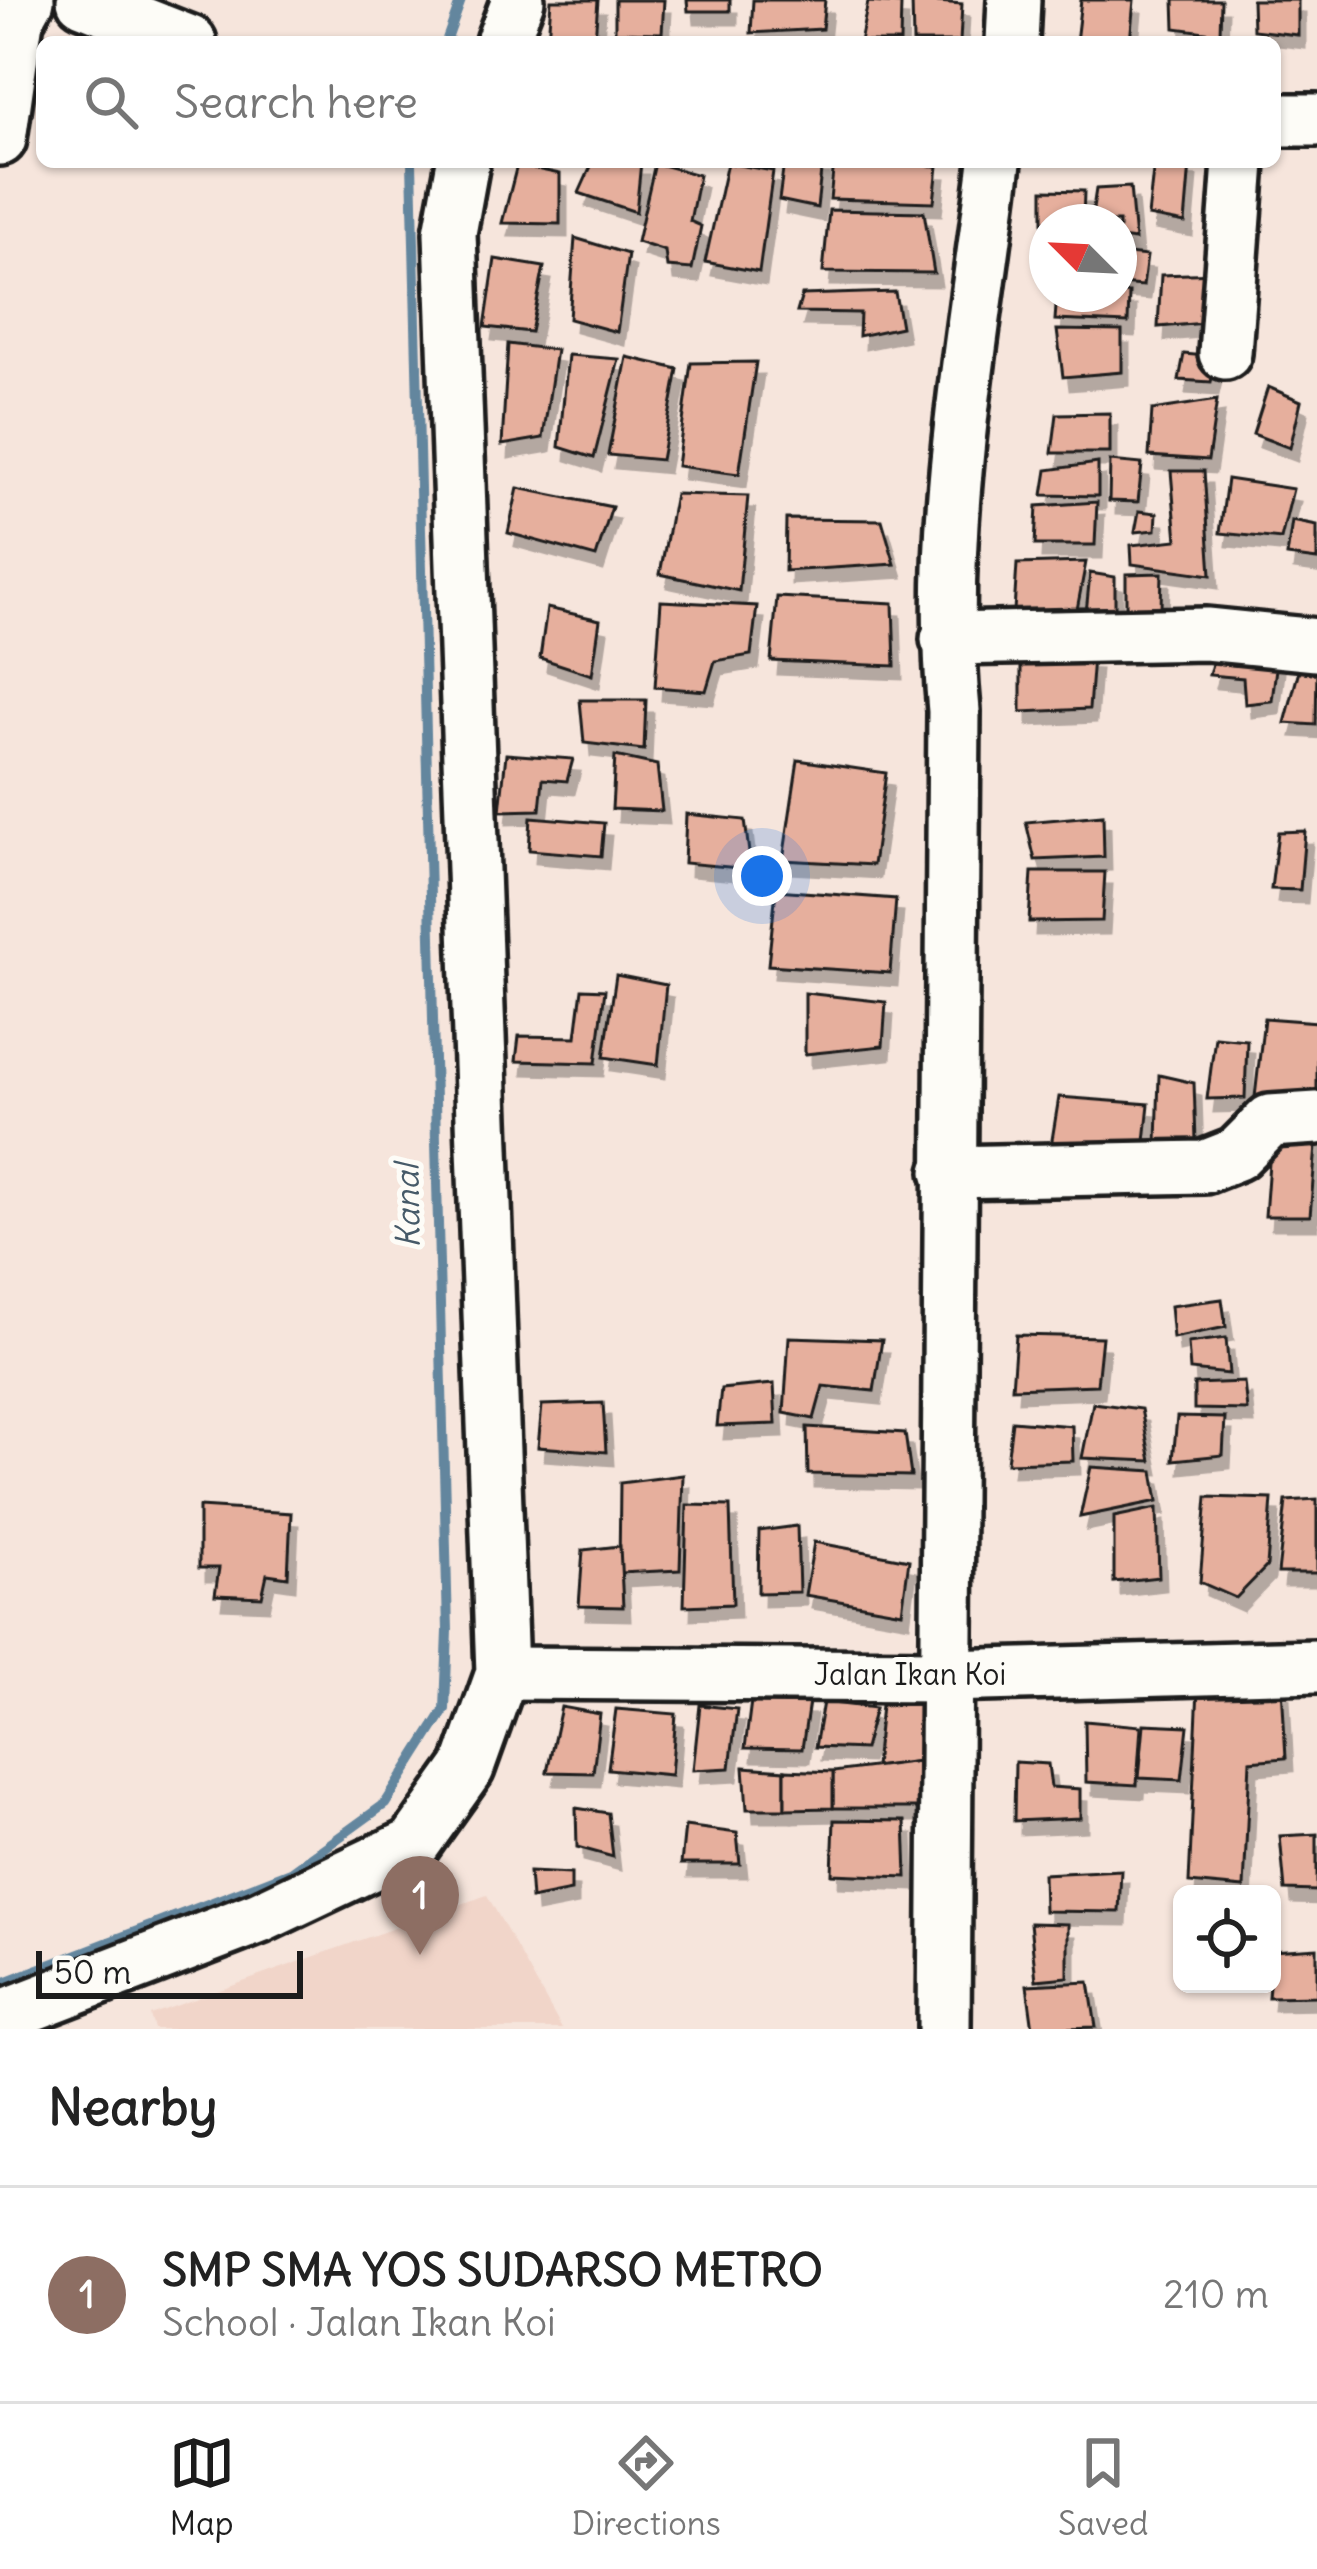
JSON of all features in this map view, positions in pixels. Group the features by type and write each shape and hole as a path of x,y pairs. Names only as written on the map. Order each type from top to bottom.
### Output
{"street":[{"path":"0,139 17,20 28,0"},
{"path":"83,0 175,36"},
{"path":"504,36 518,0"},
{"path":"1012,36 1014,0"},
{"path":"1281,120 1317,120"},
{"path":"0,2017 260,1917 414,1844 468,1768 502,1673 450,233 462,168"},
{"path":"944,2029 954,711 947,639 953,501 994,168"},
{"path":"1226,353 1239,168"},
{"path":"947,639 1206,634 1317,646"},
{"path":"948,1172 1204,1167 1237,1154 1270,1121 1317,1118"},
{"name":"Jalan Ikan Koi","path":"502,1673 946,1676 1317,1666"}],"shaded area":[{"path":"487,1895 562,2029 154,2029 150,2015"}],"building":[{"path":"551,0 598,0 595,36 548,36"},
{"path":"615,0 664,0 662,33 615,32"},
{"path":"687,0 730,0 730,11 688,11"},
{"path":"753,0 825,0 822,29 751,33"},
{"path":"912,0 962,4 960,36 913,36"},
{"path":"1081,0 1134,0 1131,36 1077,36"},
{"path":"1174,0 1221,0 1220,34 1175,28"},
{"path":"1252,0 1298,0 1298,35 1253,30"},
{"path":"868,2 901,4 900,36 861,36"},
{"path":"516,168 560,174 560,224 502,223"},
{"path":"590,168 640,168 636,212 579,193"},
{"path":"654,168 699,175 690,221 701,226 692,269 667,267 665,251 637,242"},
{"path":"726,168 773,171 759,272 705,262"},
{"path":"783,168 821,168 817,208 779,200"},
{"path":"833,168 938,168 934,202 830,199"},
{"path":"1153,168 1190,168 1185,223 1148,216"},
{"path":"1130,187 1132,204 1094,204 1096,189"},
{"path":"1043,190 1084,191 1084,204 1043,204"},
{"path":"829,210 924,212 934,273 823,272"},
{"path":"575,238 628,254 617,332 569,319"},
{"path":"1137,255 1147,256 1143,286 1137,286"},
{"path":"495,259 544,267 531,332 485,327"},
{"path":"1217,273 1216,322 1158,327 1161,275"},
{"path":"895,292 901,327 859,336 860,313 797,312 802,295"},
{"path":"1056,312 1128,312 1128,323 1055,320"},
{"path":"1057,330 1122,331 1122,372 1063,377"},
{"path":"508,344 556,350 543,438 502,445"},
{"path":"1184,354 1217,357 1211,382 1179,380"},
{"path":"568,355 619,359 594,458 559,447"},
{"path":"627,357 678,369 661,460 608,455"},
{"path":"756,362 739,474 677,466 691,363"},
{"path":"1268,387 1301,401 1290,448 1253,434"},
{"path":"1217,400 1208,460 1149,456 1152,410"},
{"path":"1110,413 1110,453 1052,453 1057,414"},
{"path":"1110,461 1142,464 1138,502 1109,501"},
{"path":"1098,463 1098,496 1043,495 1047,470"},
{"path":"1171,471 1204,471 1211,575 1132,564 1131,545 1177,540"},
{"path":"1227,479 1293,489 1281,539 1220,533"},
{"path":"518,488 612,507 596,557 508,533"},
{"path":"675,494 748,496 739,591 660,574"},
{"path":"1097,502 1095,545 1035,545 1037,506"},
{"path":"1139,511 1157,513 1156,530 1135,532"},
{"path":"786,519 882,520 895,564 785,571"},
{"path":"1292,521 1317,526 1317,560 1287,556"},
{"path":"1086,562 1076,615 1014,611 1017,564"},
{"path":"1090,573 1115,577 1115,610 1086,613"},
{"path":"1162,573 1161,608 1126,609 1126,574"},
{"path":"777,597 893,603 895,666 771,661"},
{"path":"661,601 757,606 751,655 715,661 706,691 655,687"},
{"path":"547,608 600,620 592,675 540,658"},
{"path":"1217,645 1278,652 1272,701 1245,704 1243,678 1209,675"},
{"path":"1021,653 1093,657 1089,709 1021,712"},
{"path":"1301,662 1317,666 1316,725 1285,723"},
{"path":"580,700 646,700 644,750 584,743"},
{"path":"506,754 573,759 567,781 543,779 540,810 500,811"},
{"path":"615,756 657,765 662,811 612,809"},
{"path":"798,760 886,773 873,865 783,860"},
{"path":"686,814 745,820 751,869 684,863"},
{"path":"1103,815 1104,857 1035,860 1026,822"},
{"path":"531,817 604,823 601,856 529,850"},
{"path":"1305,831 1300,890 1271,889 1278,832"},
{"path":"1032,872 1105,872 1102,921 1029,922"},
{"path":"776,890 896,899 890,973 768,965"},
{"path":"616,975 666,985 658,1065 604,1057"},
{"path":"582,989 605,990 596,1063 516,1061 519,1036 576,1037"},
{"path":"805,993 886,1002 883,1046 805,1054"},
{"path":"1264,1018 1317,1022 1317,1103 1255,1097"},
{"path":"1215,1037 1247,1040 1245,1098 1207,1099"},
{"path":"1159,1075 1194,1083 1196,1141 1157,1143"},
{"path":"1059,1097 1149,1104 1144,1151 1051,1146"},
{"path":"1317,1135 1310,1216 1265,1216 1271,1136"},
{"path":"1222,1299 1226,1327 1173,1338 1170,1306"},
{"path":"1016,1335 1102,1337 1097,1385 1012,1388"},
{"path":"789,1337 882,1340 874,1391 823,1386 814,1419 784,1413"},
{"path":"1226,1338 1229,1374 1190,1370 1188,1343"},
{"path":"1244,1382 1247,1410 1194,1409 1194,1384"},
{"path":"774,1384 776,1424 717,1426 721,1389"},
{"path":"603,1403 606,1452 538,1447 542,1405"},
{"path":"1093,1403 1141,1409 1151,1461 1082,1458"},
{"path":"1177,1417 1225,1418 1223,1455 1173,1460"},
{"path":"1012,1421 1072,1426 1073,1461 1007,1463"},
{"path":"807,1427 905,1433 911,1476 808,1474"},
{"path":"1091,1467 1153,1471 1158,1501 1080,1517"},
{"path":"683,1475 680,1570 619,1573 620,1483"},
{"path":"1207,1497 1272,1499 1267,1566 1236,1598 1200,1582"},
{"path":"1317,1499 1317,1573 1278,1573 1286,1501"},
{"path":"687,1505 730,1506 733,1604 684,1606"},
{"path":"199,1507 291,1513 288,1577 267,1574 262,1597 215,1595 219,1568 199,1568"},
{"path":"1157,1508 1159,1577 1114,1582 1114,1517"},
{"path":"797,1526 799,1592 758,1593 759,1531"},
{"path":"814,1542 909,1560 902,1612 805,1595"},
{"path":"620,1546 623,1607 579,1606 583,1550"},
{"path":"1282,1686 1286,1758 1250,1761 1244,1885 1189,1883 1198,1688"},
{"path":"751,1701 809,1702 802,1749 745,1748"},
{"path":"823,1702 875,1708 864,1749 815,1747"},
{"path":"929,1704 928,1760 875,1767 881,1705"},
{"path":"700,1705 737,1709 730,1768 693,1770"},
{"path":"561,1707 600,1714 593,1773 547,1772"},
{"path":"616,1709 676,1714 671,1775 608,1769"},
{"path":"1085,1721 1141,1726 1137,1785 1086,1782"},
{"path":"1144,1724 1188,1726 1182,1780 1139,1778"},
{"path":"935,1759 932,1808 833,1808 833,1772"},
{"path":"1015,1762 1048,1764 1051,1787 1080,1789 1080,1818 1014,1821"},
{"path":"744,1767 785,1770 785,1809 747,1809"},
{"path":"785,1770 833,1772 833,1808 785,1809"},
{"path":"576,1808 608,1813 613,1857 577,1847"},
{"path":"834,1820 905,1821 907,1877 832,1874"},
{"path":"685,1826 737,1833 740,1864 681,1864"},
{"path":"1317,1834 1317,1891 1285,1890 1280,1836"},
{"path":"1121,1870 1119,1912 1044,1911 1043,1874"},
{"path":"529,1872 571,1874 571,1891 531,1899"},
{"path":"1030,1923 1068,1924 1068,1977 1036,1980"},
{"path":"1317,1948 1317,1996 1268,1997 1268,1993 1281,1993 1281,1950"},
{"path":"1089,1982 1096,2027 1033,2029 1027,1985"}],"waterway":[{"name":"Kanal","path":"448,36 461,0"},
{"name":"Kanal","path":"0,1984 291,1872 385,1804 445,1709 448,1631 412,168"}],"place":[{"name":"SMP SMA YOS SUDARSO METRO","path":"420,1955"}]}
